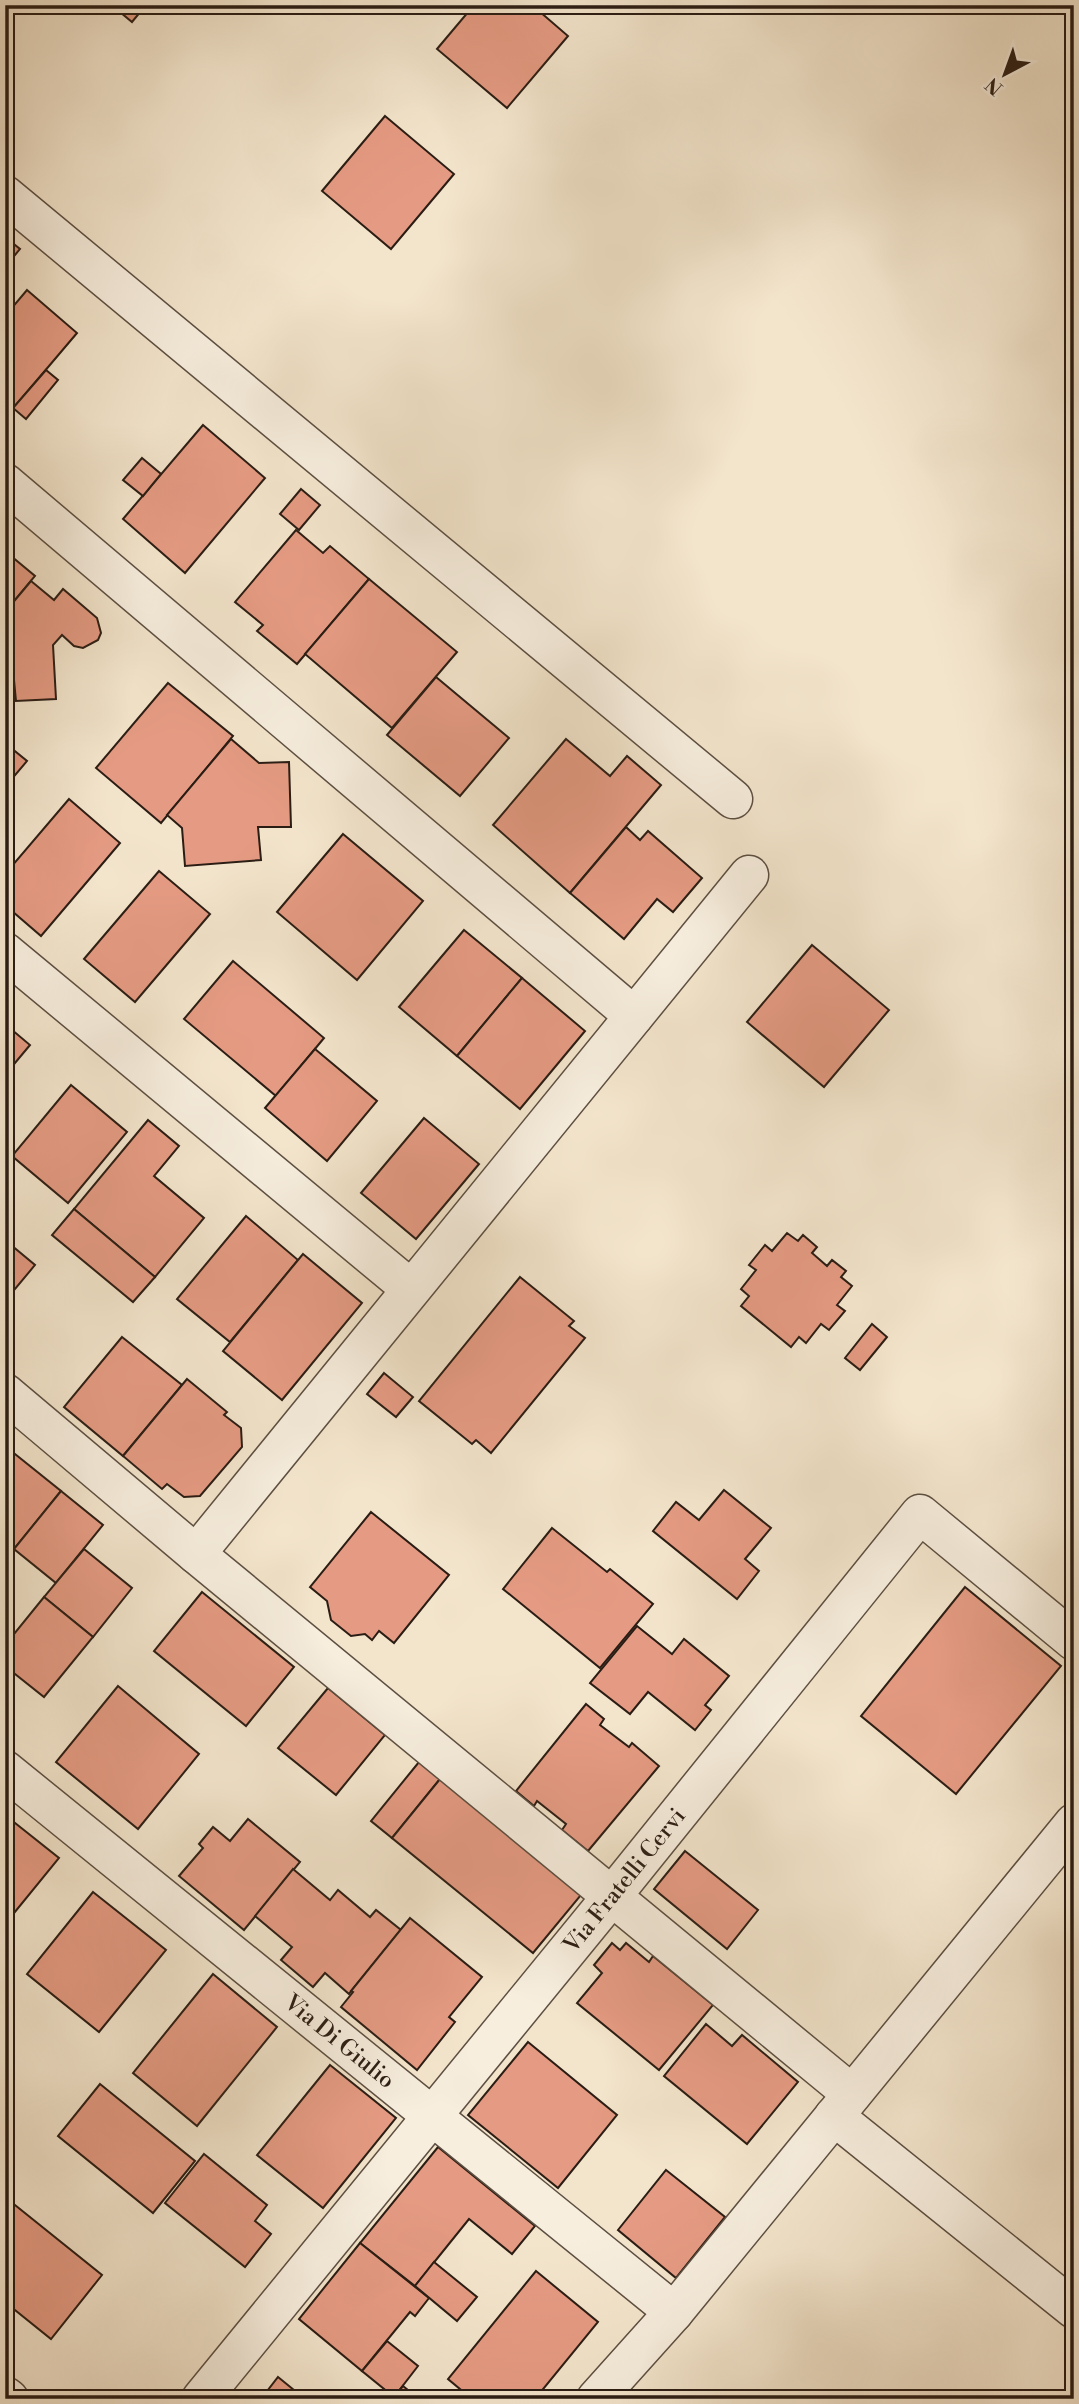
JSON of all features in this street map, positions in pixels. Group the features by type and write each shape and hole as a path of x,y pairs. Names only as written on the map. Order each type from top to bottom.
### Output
{"street":[{"path":"5,195 733,799"},
{"path":"5,483 634,1016"},
{"path":"196,1554 749,875"},
{"path":"5,952 411,1289"},
{"path":"5,1393 612,1896 1074,2309"},
{"name":"Via Fratelli Cervi","path":"201,2399 920,1514 1074,1641"},
{"name":"Via Di Giulio","path":"5,1770 674,2312"},
{"path":"596,2399 674,2312 1074,1823"}],"building":[{"path":"125,5 146,5 132,22 120,12"},
{"path":"474,5 532,5 568,36 507,108 437,49"},
{"path":"385,116 454,174 391,249 322,191"},
{"path":"5,237 20,249 5,267"},
{"path":"27,290 77,333 10,412 5,408 5,316"},
{"path":"46,370 58,380 26,419 13,408"},
{"path":"203,425 265,478 185,573 123,519"},
{"path":"142,458 161,474 143,496 123,480"},
{"path":"301,489 320,505 299,530 280,514"},
{"path":"296,530 323,553 330,546 369,579 297,664 257,631 263,625 235,602"},
{"path":"5,551 35,576 5,612"},
{"path":"369,579 457,652 392,728 305,654"},
{"path":"31,581 54,600 63,589 97,618 101,633 98,640 83,648 74,646 62,635 53,645 56,699 16,701 14,680 5,680 5,612"},
{"path":"436,677 509,738 460,796 387,735"},
{"path":"168,683 233,736 161,823 96,768"},
{"path":"231,739 259,763 289,762 291,827 258,827 261,860 185,866 182,828 167,815"},
{"path":"566,739 610,776 627,756 661,785 570,893 493,825"},
{"path":"5,743 27,761 5,787"},
{"path":"69,799 120,843 41,936 5,905 5,874"},
{"path":"626,827 640,840 648,831 702,878 673,912 657,899 624,939 570,893"},
{"path":"343,834 423,901 357,980 277,912"},
{"path":"159,871 210,914 135,1002 84,959"},
{"path":"464,930 522,978 457,1056 399,1007"},
{"path":"812,945 889,1010 824,1087 747,1022"},
{"path":"233,961 324,1038 276,1096 184,1019"},
{"path":"522,978 585,1031 520,1109 457,1056"},
{"path":"5,1024 30,1045 5,1075"},
{"path":"315,1049 377,1101 327,1161 265,1108"},
{"path":"71,1085 127,1132 68,1203 12,1156"},
{"path":"424,1118 479,1164 416,1239 361,1193"},
{"path":"148,1120 179,1146 154,1176 204,1218 155,1277 74,1209"},
{"path":"74,1209 155,1277 133,1302 52,1235"},
{"path":"246,1216 298,1260 230,1342 177,1299"},
{"path":"787,1233 798,1241 803,1235 817,1247 812,1253 827,1266 832,1260 846,1271 841,1277 852,1286 837,1305 845,1311 829,1330 821,1324 806,1343 799,1337 791,1347 741,1306 749,1296 741,1289 756,1270 749,1265 765,1245 772,1251"},
{"path":"5,1240 35,1265 5,1301"},
{"path":"303,1254 362,1303 282,1400 223,1351"},
{"path":"520,1277 574,1321 569,1326 585,1338 491,1453 476,1440 472,1444 419,1401"},
{"path":"872,1324 887,1337 860,1370 845,1358"},
{"path":"122,1337 182,1385 123,1456 64,1407"},
{"path":"384,1373 413,1397 396,1417 367,1394"},
{"path":"187,1379 227,1412 224,1415 241,1428 242,1447 200,1496 184,1497 167,1484 162,1489 123,1456"},
{"path":"5,1446 61,1491 14,1549 5,1542"},
{"path":"724,1490 771,1528 745,1559 759,1571 737,1599 653,1531 676,1502 699,1520"},
{"path":"61,1491 103,1525 56,1583 14,1549"},
{"path":"371,1512 449,1575 394,1643 379,1631 372,1640 365,1634 351,1636 331,1620 327,1601 310,1587"},
{"path":"552,1528 607,1572 610,1569 653,1604 600,1668 503,1589"},
{"path":"84,1549 132,1588 93,1637 44,1597"},
{"path":"965,1587 1061,1666 956,1794 861,1716"},
{"path":"202,1592 294,1667 246,1726 154,1651"},
{"path":"44,1597 93,1637 44,1697 5,1666 5,1645"},
{"path":"637,1626 672,1654 684,1639 729,1676 705,1705 711,1710 695,1730 648,1692 630,1714 590,1683"},
{"path":"118,1686 199,1754 138,1829 56,1762"},
{"path":"328,1688 385,1735 336,1795 278,1748"},
{"path":"586,1704 604,1719 600,1725 629,1747 632,1743 659,1766 588,1851 562,1830 566,1824 537,1801 534,1806 516,1791"},
{"path":"419,1762 440,1779 392,1838 371,1821"},
{"path":"440,1779 581,1895 533,1953 392,1838"},
{"path":"5,1815 59,1858 10,1918 5,1914"},
{"path":"248,1819 300,1862 244,1930 179,1876 203,1848 199,1844 213,1827 230,1841"},
{"path":"685,1851 758,1910 727,1949 654,1889"},
{"path":"293,1869 330,1900 338,1890 370,1917 376,1910 401,1930 349,1994 325,1973 313,1987 281,1960 292,1947 255,1916"},
{"path":"93,1892 166,1950 99,2032 27,1974"},
{"path":"410,1918 482,1977 449,2017 455,2022 417,2070 341,2007"},
{"path":"612,1943 620,1950 626,1943 649,1962 653,1956 713,2005 659,2070 577,2003 602,1973 594,1965"},
{"path":"213,1974 277,2027 197,2126 133,2073"},
{"path":"706,2024 732,2046 742,2035 798,2082 747,2144 664,2076"},
{"path":"528,2042 617,2115 558,2188 468,2115"},
{"path":"330,2065 396,2118 323,2208 257,2155"},
{"path":"100,2084 195,2161 153,2213 58,2136"},
{"path":"438,2147 535,2226 512,2254 469,2219 415,2286 360,2243"},
{"path":"204,2154 267,2205 255,2221 271,2234 245,2267 165,2203"},
{"path":"666,2170 725,2217 676,2278 618,2230"},
{"path":"5,2197 102,2275 51,2339 5,2302"},
{"path":"360,2243 429,2298 415,2316 410,2312 362,2371 299,2319"},
{"path":"434,2262 477,2297 457,2321 415,2286"},
{"path":"536,2271 598,2322 535,2399 472,2399 448,2379"},
{"path":"387,2341 418,2366 394,2397 362,2371"},
{"path":"278,2377 305,2399 261,2399"},
{"path":"403,2386 419,2399 392,2399"}]}
